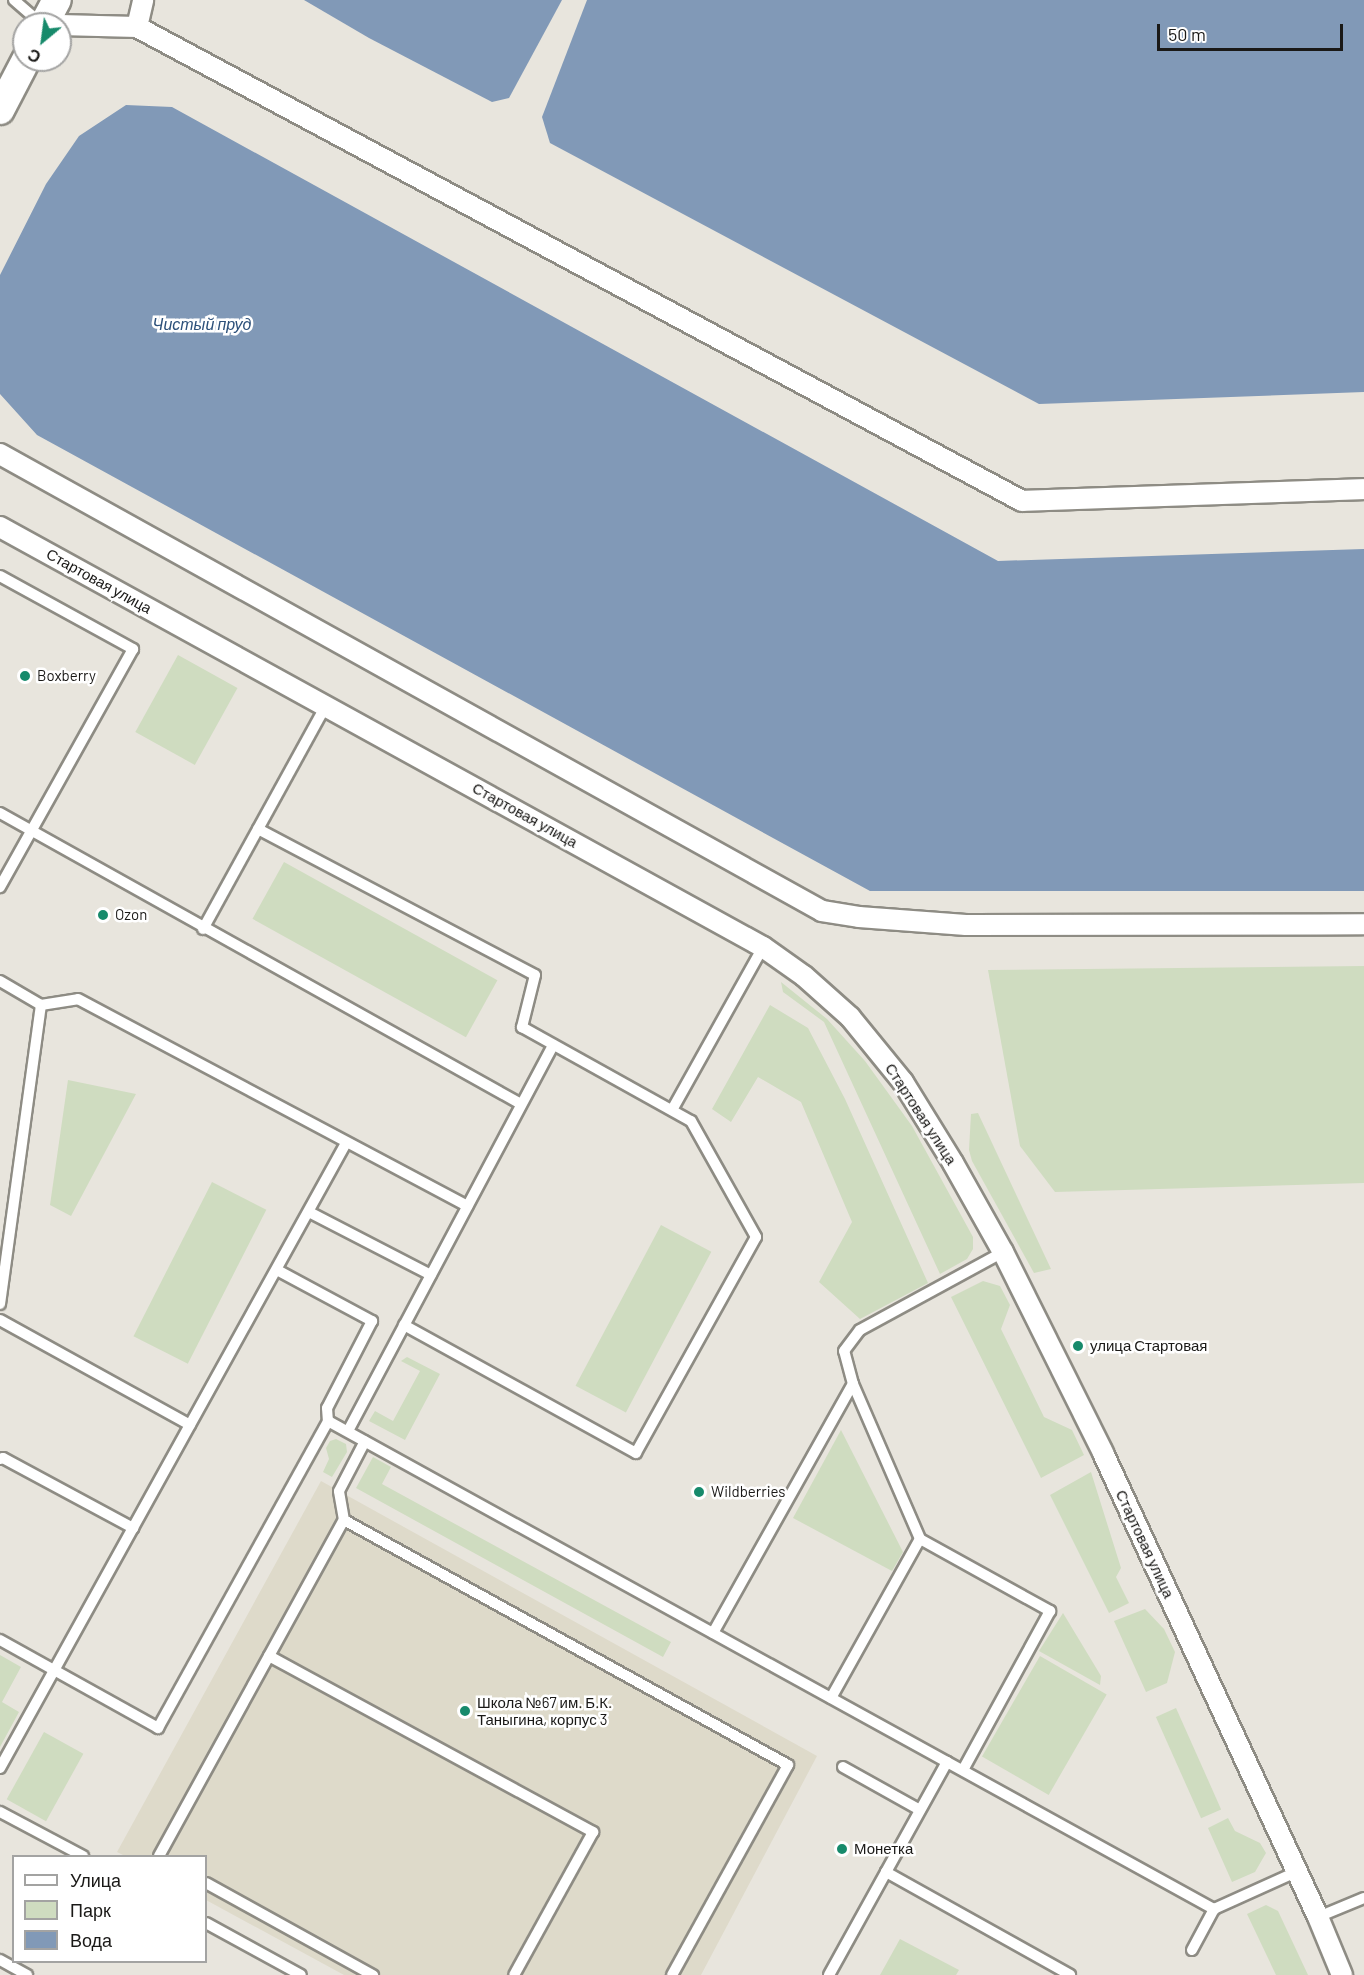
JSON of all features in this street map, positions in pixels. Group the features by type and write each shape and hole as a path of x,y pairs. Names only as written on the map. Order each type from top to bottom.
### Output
{"main road":[{"path":"0,110 20,72"}],"street":[{"path":"137,27 143,0"},
{"path":"72,25 137,27 1022,501 1364,489"},
{"path":"0,454 822,911 859,917 966,925 1364,924"},
{"name":"Стартовая улица","path":"0,527 763,947 797,970 850,1017 903,1082 953,1162 1003,1252 1103,1453 1318,1917 1342,1975"}],"lane":[{"path":"14,0 28,12"},
{"path":"0,576 133,649 0,887"},
{"path":"203,928 326,705"},
{"path":"0,813 521,1104"},
{"path":"258,829 535,975 522,1027 691,1120 756,1237 636,1453 404,1325"},
{"path":"672,1110 763,947"},
{"path":"0,981 41,1005 78,999 467,1206"},
{"path":"0,1304 41,1005"},
{"path":"348,1431 553,1045"},
{"path":"0,1768 346,1143"},
{"path":"309,1212 430,1275"},
{"path":"963,1770 1050,1611 920,1539 853,1384 844,1351 860,1330 1003,1252"},
{"path":"0,1640 158,1728 328,1421 327,1408 372,1322 277,1270"},
{"path":"0,1320 190,1425"},
{"path":"713,1633 853,1384"},
{"path":"328,1421 1214,1909"},
{"path":"160,1855 344,1520 339,1491 365,1441"},
{"path":"0,1459 3,1458 133,1528"},
{"path":"344,1520 788,1765 672,1975"},
{"path":"831,1698 920,1539"},
{"path":"269,1656 593,1832 514,1975"},
{"path":"830,1975 947,1762"},
{"path":"843,1767 920,1810"},
{"path":"0,1812 78,1855"},
{"path":"886,1872 1070,1975"},
{"path":"1192,1950 1214,1909 1296,1872"},
{"path":"207,1884 373,1975"},
{"path":"1318,1917 1364,1898"},
{"path":"207,1924 301,1975"},
{"path":"0,1960 27,1975"}],"shaded area":[{"name":"Школа №67 им. Б.К. Таныгина, корпус 3","path":"321,1481 817,1756 701,1975 344,1975 207,1901 207,1855 123,1855 117,1852"}],"green space":[{"path":"178,655 237,688 195,765 135,732"},
{"path":"284,862 497,980 466,1037 252,919"},
{"path":"1364,966 1364,1183 1055,1192 1020,1146 988,970"},
{"path":"781,982 827,1019 865,1061 912,1126 973,1237 973,1249 967,1259 940,1274 824,1022 783,992"},
{"path":"770,1005 808,1028 845,1099 928,1283 860,1319 819,1282 852,1222 801,1102 758,1077 731,1122 712,1109"},
{"path":"68,1080 136,1094 71,1216 50,1205"},
{"path":"978,1113 1051,1269 1034,1273 972,1161 969,1150 971,1114"},
{"path":"212,1182 266,1210 188,1364 133,1336"},
{"path":"661,1225 711,1252 626,1412 576,1386"},
{"path":"983,1281 1000,1286 1010,1305 1001,1329 1044,1417 1072,1430 1084,1455 1041,1478 951,1297"},
{"path":"407,1357 440,1374 405,1440 369,1421 375,1411 393,1421 420,1371 401,1361"},
{"path":"841,1430 903,1552 892,1571 793,1518"},
{"path":"336,1439 346,1444 347,1452 332,1477 323,1472 329,1459 326,1448 330,1441"},
{"path":"373,1457 391,1467 382,1484 671,1642 663,1657 356,1488"},
{"path":"1091,1472 1121,1568 1116,1577 1129,1603 1109,1613 1050,1495"},
{"path":"1145,1609 1164,1629 1175,1652 1167,1683 1146,1692 1114,1621"},
{"path":"1063,1613 1101,1676 1100,1685 1039,1651"},
{"path":"0,1655 21,1667 2,1702 19,1712 0,1747"},
{"path":"1040,1656 1107,1694 1049,1795 982,1756"},
{"path":"1176,1708 1221,1809 1201,1818 1156,1717"},
{"path":"44,1732 83,1754 46,1821 7,1799"},
{"path":"1228,1818 1235,1831 1260,1843 1266,1853 1255,1872 1232,1882 1208,1828"},
{"path":"1266,1905 1278,1911 1308,1975 1276,1975 1247,1914"},
{"path":"900,1939 959,1970 956,1975 880,1975"}],"water":[{"path":"304,0 562,0 509,98 492,102 369,38"},
{"path":"587,0 1364,0 1364,392 1039,404 550,143 542,117"},
{"name":"Чистый пруд","path":"126,105 172,107 998,561 1364,549 1364,891 870,891 37,435 0,394 0,275 46,184 79,136"}],"place":[{"name":"Boxberry","path":"25,676"},
{"name":"Ozon","path":"103,915"},
{"name":"улица Стартовая","path":"1078,1346"},
{"name":"Wildberries","path":"699,1492"},
{"name":"Школа №67 им. Б.К. Таныгина, корпус 3","path":"465,1711"},
{"name":"Монетка","path":"842,1849"}]}
